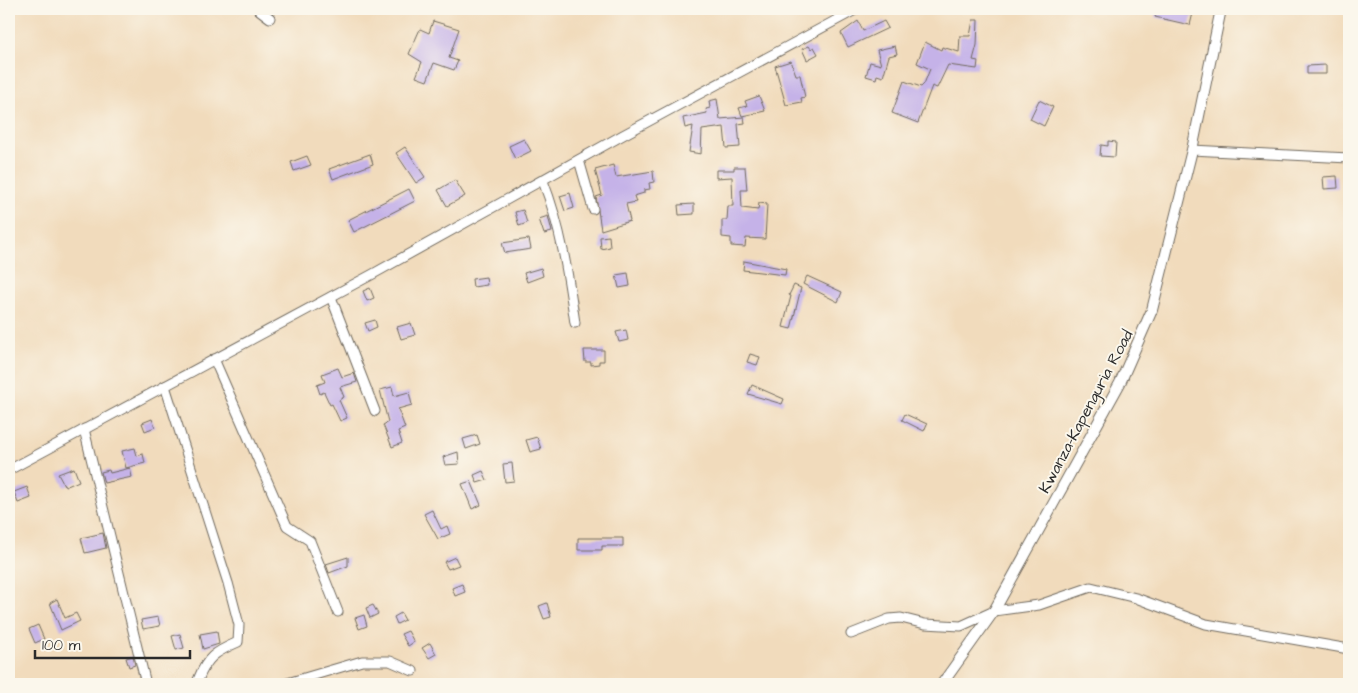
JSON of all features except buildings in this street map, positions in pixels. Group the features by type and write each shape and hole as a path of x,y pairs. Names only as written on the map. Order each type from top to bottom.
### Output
{"street":[{"path":"258,9 270,18"},
{"path":"9,470 331,297 857,9"},
{"name":"Kwanza-Kapenguria Road","path":"942,684 994,611 1120,383 1136,349 1152,310 1192,150 1221,9"},
{"path":"1192,150 1349,158"},
{"path":"579,160 593,209"},
{"path":"543,181 554,209 566,262 575,323"},
{"path":"331,297 375,411"},
{"path":"214,359 287,526 310,541 338,612"},
{"path":"165,386 228,583 239,625 238,642 218,650 205,663 198,680 201,684"},
{"path":"84,429 146,684"},
{"path":"851,634 889,619 901,618 925,624 961,626 994,611 1038,605 1091,587 1136,598 1206,624 1349,649"},
{"path":"284,684 362,661 390,662 413,671"}]}
